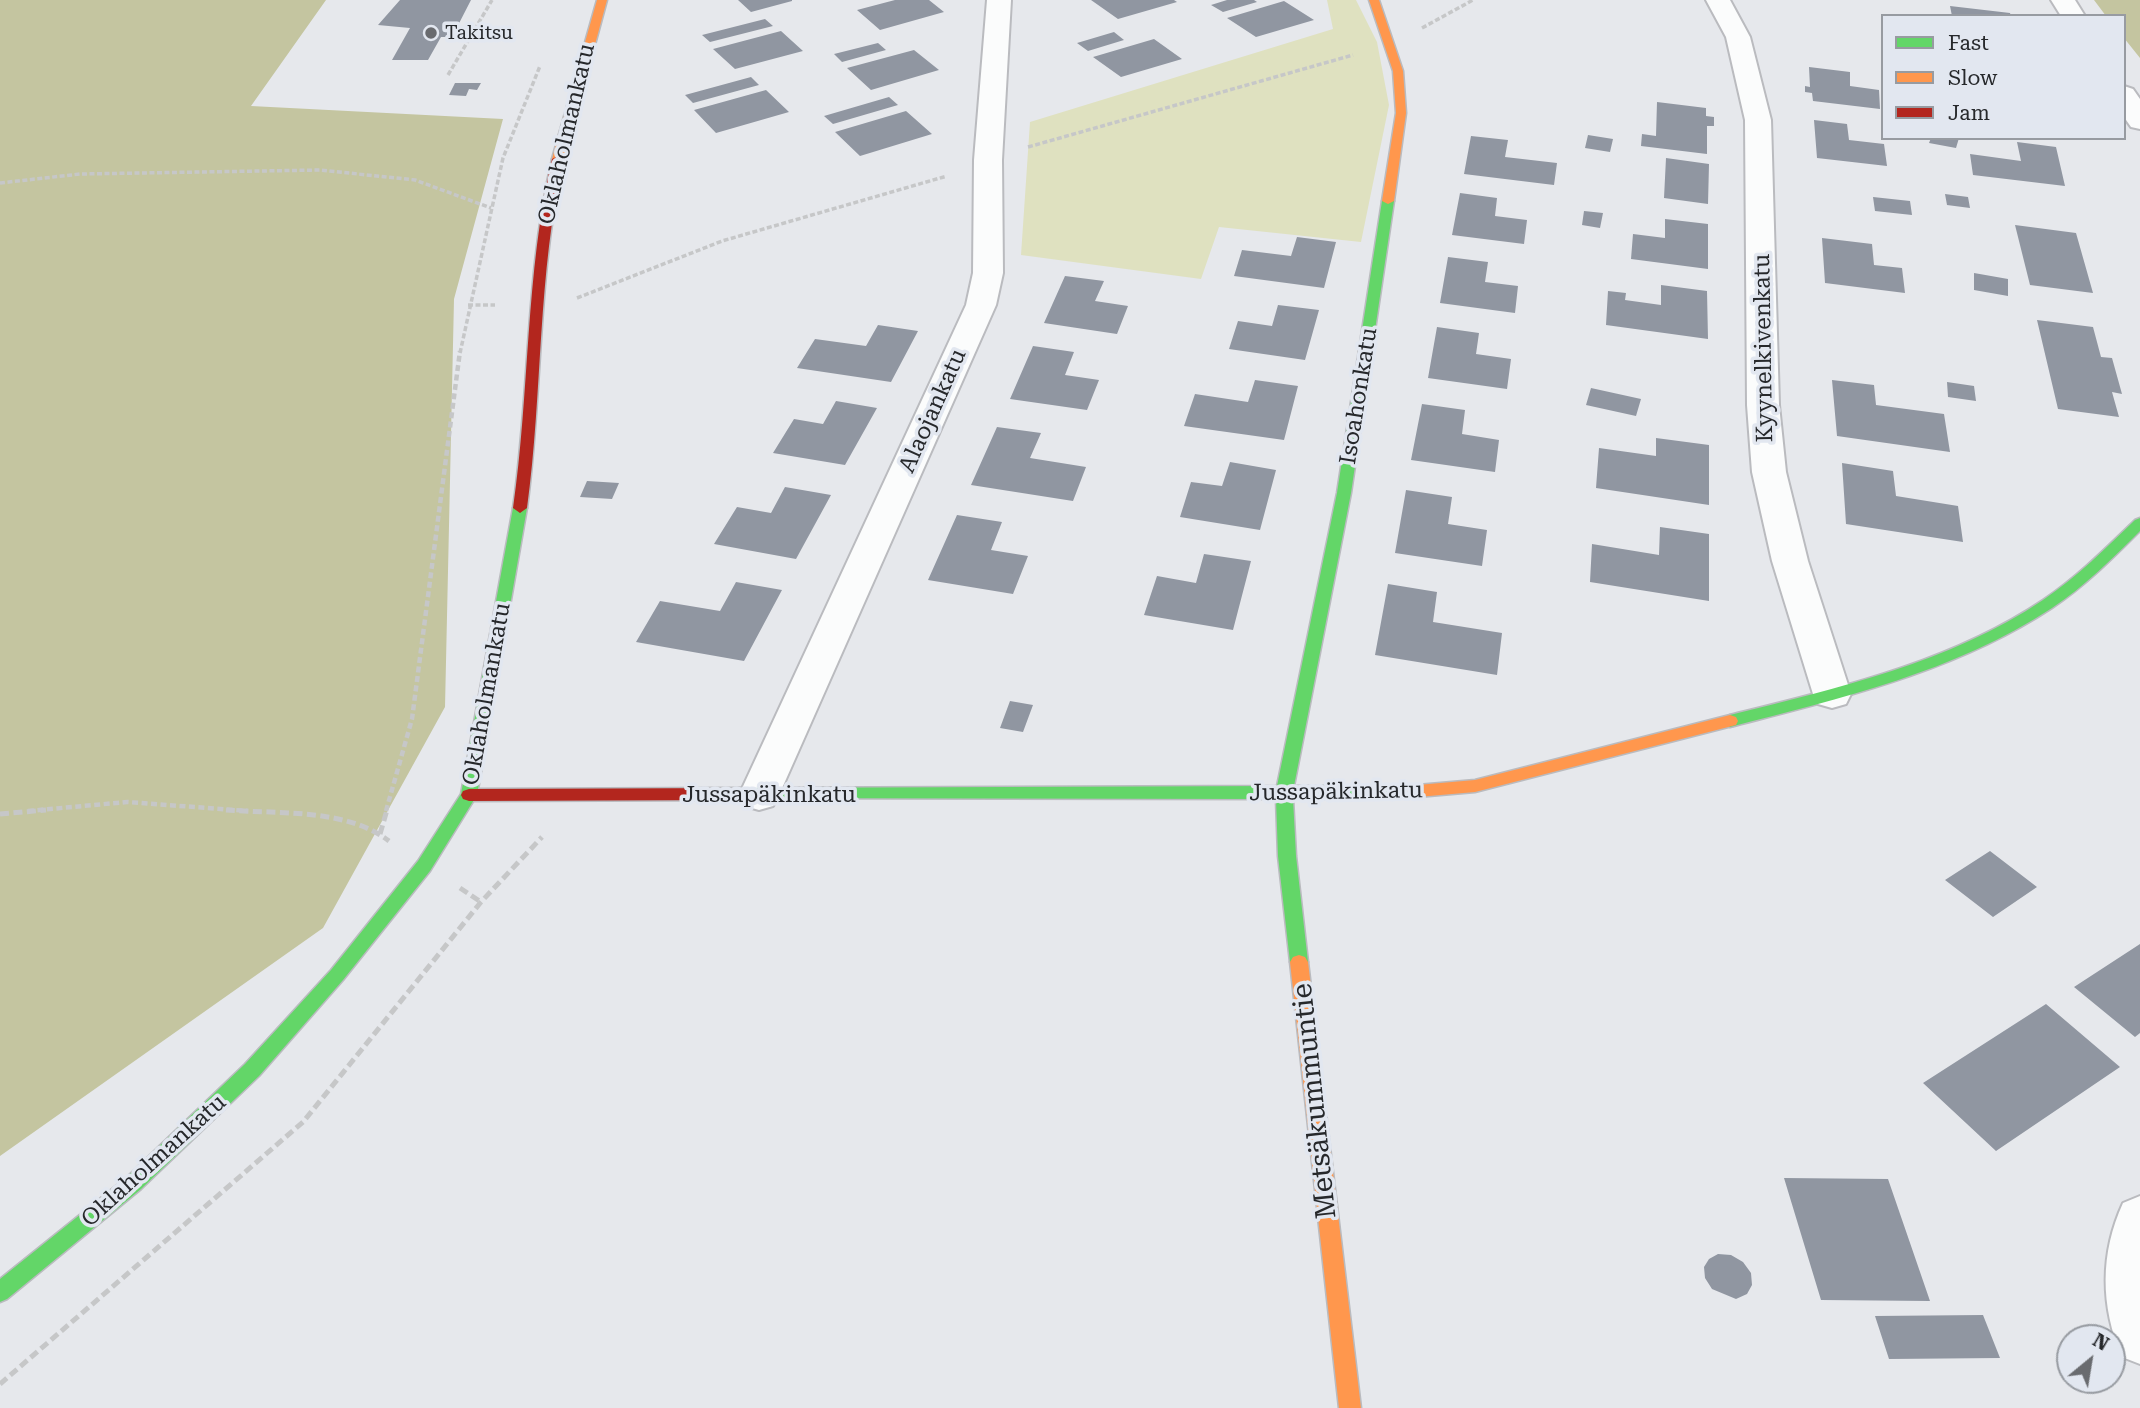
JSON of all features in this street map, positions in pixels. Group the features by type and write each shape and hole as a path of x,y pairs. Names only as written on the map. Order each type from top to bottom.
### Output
{"street":[{"name":"Oklaholmankatu","path":"0,1292 134,1183 252,1070 337,975 424,866 469,795 528,466 535,299 547,196 602,0"},
{"name":"Alaojankatu","path":"759,795 981,305 988,273 988,160 999,0"},
{"name":"Isoahonkatu","path":"1284,793 1344,493 1401,113 1398,71 1374,0"},
{"name":"Kyynelkivenkatu","path":"1718,0 1738,37 1758,120 1763,405 1769,472 1790,561 1832,694"},
{"path":"2126,97 2140,121"},
{"name":"Jussapäkinkatu","path":"469,795 1418,792 1475,786 1902,676 1974,645 2032,614 2086,578 2118,550 2140,523"},
{"name":"Metsäkummuntie","path":"1284,793 1289,870 1350,1408"},
{"path":"2140,1219 2134,1232 2129,1266 2131,1298 2140,1339"}],"path":[{"path":"448,75 492,0"},
{"path":"380,834 412,719 463,330 503,158 541,63"},
{"path":"0,183 80,174 320,170 415,180 491,208"},
{"path":"0,1384 303,1122 481,902 552,827 567,795"},
{"path":"0,814 127,802 334,818 380,834 481,902"}],"green space":[{"path":"0,0 326,0 251,106 503,119 454,299 445,707 323,928 0,1156"},
{"path":"1327,0 1356,0 1377,42 1389,105 1361,242 1219,227 1201,279 1021,255 1030,122 1333,29"},
{"path":"2094,0 2140,0 2140,58 2126,40 2126,14 2104,14"}],"building":[{"name":"Takitsu","path":"400,0 471,0 452,37 441,37 428,60 392,60 410,28 378,25"},
{"path":"738,0 792,0 792,1 751,12"},
{"path":"895,0 929,0 944,12 880,30 857,10"},
{"path":"1091,0 1174,0 1177,2 1118,19"},
{"path":"1227,0 1257,2 1223,12 1211,5"},
{"path":"1284,1 1314,20 1256,37 1227,18"},
{"path":"1950,6 2010,14 1952,14"},
{"path":"765,19 773,26 710,42 702,35"},
{"path":"781,31 803,51 735,69 713,49"},
{"path":"1114,32 1124,40 1088,51 1077,43"},
{"path":"1154,39 1182,59 1121,77 1093,57"},
{"path":"878,43 886,50 842,62 834,54"},
{"path":"914,50 939,70 871,90 847,68"},
{"path":"1809,67 1850,72 1850,86 1879,90 1880,109 1813,101 1812,93 1805,92 1805,86 1810,87"},
{"path":"751,77 759,85 693,103 685,95"},
{"path":"455,83 481,83 477,90 469,89 466,96 449,95"},
{"path":"766,90 789,112 716,133 694,110"},
{"path":"889,97 898,105 833,124 824,116"},
{"path":"1657,102 1706,108 1706,116 1714,117 1714,126 1707,126 1707,154 1641,146 1642,134 1656,136"},
{"path":"906,111 932,134 860,156 835,132"},
{"path":"1814,120 1847,124 1849,140 1884,144 1887,166 1817,158"},
{"path":"1588,135 1613,139 1610,152 1585,148"},
{"path":"1471,136 1508,140 1505,157 1557,163 1554,185 1464,174"},
{"path":"1930,140 1958,140 1956,148 1929,143"},
{"path":"2017,142 2056,147 2065,186 1973,175 1970,154 2021,161"},
{"path":"1666,158 1709,164 1708,204 1664,198"},
{"path":"1460,193 1497,198 1495,216 1527,220 1524,244 1452,235"},
{"path":"1945,194 1968,197 1970,208 1947,205"},
{"path":"1873,197 1910,201 1912,215 1875,211"},
{"path":"1584,211 1603,213 1600,228 1582,225"},
{"path":"1665,219 1708,224 1708,269 1631,259 1633,234 1665,238"},
{"path":"2015,225 2076,233 2093,293 2030,285"},
{"path":"1297,237 1336,242 1324,288 1234,276 1242,250 1291,256"},
{"path":"1822,238 1872,244 1874,265 1902,268 1905,293 1825,283"},
{"path":"1448,257 1488,262 1485,282 1518,286 1515,313 1440,303"},
{"path":"1974,273 2008,279 2008,296 1974,290"},
{"path":"1065,276 1104,281 1095,301 1128,306 1117,334 1044,323"},
{"path":"1661,285 1707,291 1708,339 1606,325 1608,291 1626,293 1625,300 1661,305"},
{"path":"1278,305 1319,310 1305,360 1229,349 1238,321 1272,326"},
{"path":"2037,320 2093,327 2101,357 2112,358 2122,394 2112,392 2119,417 2058,409"},
{"path":"878,325 918,331 891,382 797,368 815,339 866,346"},
{"path":"1437,327 1479,333 1476,354 1511,359 1507,389 1428,378"},
{"path":"1033,346 1074,352 1065,375 1099,380 1087,410 1010,399"},
{"path":"1255,380 1298,386 1284,440 1184,426 1195,394 1248,402"},
{"path":"1832,380 1874,385 1876,405 1944,414 1950,452 1837,436"},
{"path":"1947,382 1974,386 1976,401 1948,397"},
{"path":"1591,388 1641,399 1636,416 1586,405"},
{"path":"836,401 877,408 845,465 773,453 794,419 823,424"},
{"path":"1422,404 1465,410 1462,434 1499,440 1495,472 1411,460"},
{"path":"997,427 1041,433 1030,458 1086,467 1073,501 971,485"},
{"path":"1656,438 1709,445 1709,505 1596,488 1599,448 1656,456"},
{"path":"1230,462 1276,470 1260,530 1180,517 1191,482 1222,486"},
{"path":"1842,463 1893,471 1896,496 1958,506 1963,542 1846,524"},
{"path":"587,481 619,483 612,499 580,497"},
{"path":"785,487 831,495 796,559 714,544 737,507 771,513"},
{"path":"1406,490 1452,497 1448,524 1487,530 1482,566 1395,553"},
{"path":"957,515 1002,522 991,550 1028,556 1013,594 928,580"},
{"path":"1660,527 1709,534 1709,601 1590,582 1592,544 1659,555"},
{"path":"1204,554 1251,561 1233,630 1144,615 1157,576 1196,583"},
{"path":"736,582 782,590 744,661 636,642 660,601 720,611"},
{"path":"1388,584 1437,592 1433,622 1502,633 1497,675 1375,655"},
{"path":"1010,701 1033,705 1023,732 1000,728"},
{"path":"1990,851 2037,887 1993,917 1945,880"},
{"path":"2140,944 2140,1033 2135,1037 2074,987"},
{"path":"2046,1004 2120,1067 1996,1151 1923,1083"},
{"path":"1784,1178 1888,1179 1930,1301 1821,1300"},
{"path":"1718,1254 1731,1255 1743,1262 1751,1273 1752,1285 1747,1294 1736,1299 1712,1289 1705,1278 1704,1267 1709,1259"},
{"path":"1983,1315 2000,1358 1889,1359 1875,1316"}],"traffic: fast":[{"path":"1299,962 1287,856 1284,793 1344,493 1388,201"},
{"path":"0,1292 134,1183 252,1070 337,975 424,866 469,795 520,508"},
{"path":"1730,721 1900,674 2001,632 2049,603 2095,567 2140,523"},
{"path":"739,794 1406,792"}],"traffic: slow":[{"path":"558,159 602,0"},
{"path":"1374,0 1398,71 1401,113 1388,201"},
{"path":"1406,792 1475,786 1730,721"},
{"path":"1299,962 1350,1408"}],"traffic: jam":[{"path":"520,508 530,421 541,245 558,159"},
{"path":"469,795 739,794"}],"place":[{"name":"Takitsu","path":"431,33"}]}
